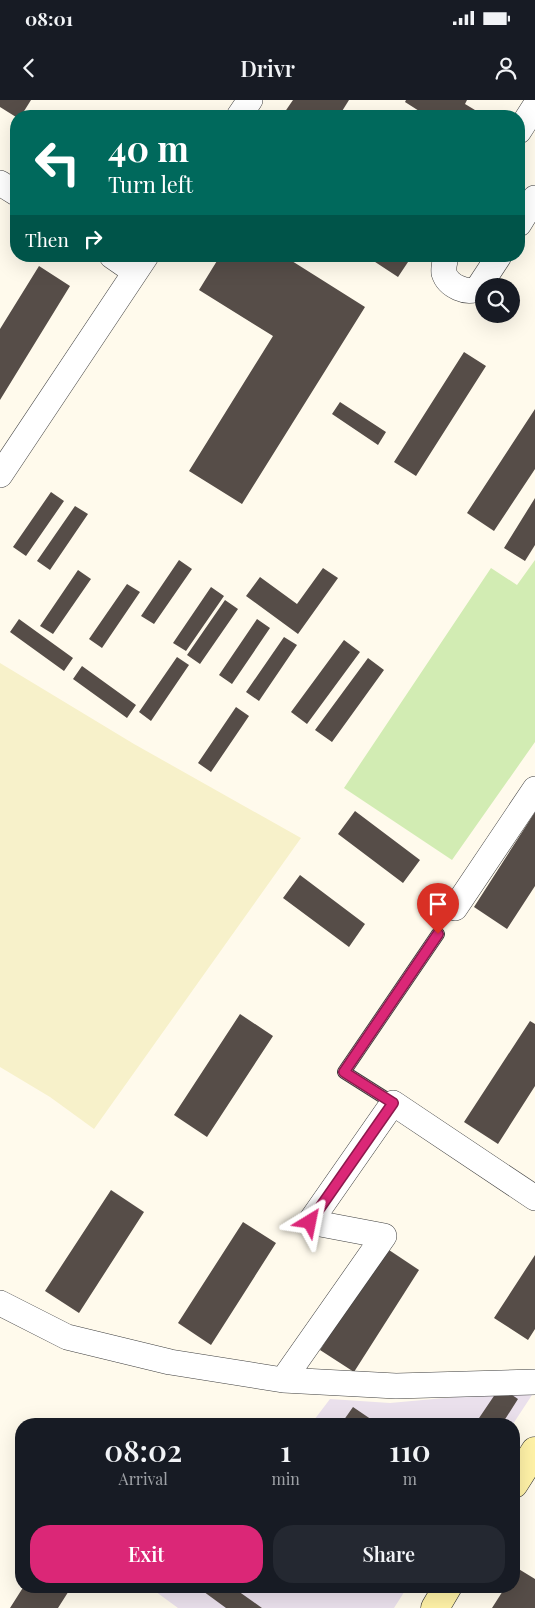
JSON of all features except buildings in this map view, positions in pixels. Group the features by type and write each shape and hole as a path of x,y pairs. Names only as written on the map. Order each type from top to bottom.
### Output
{"street":[{"path":"525,122 535,106"},
{"path":"525,214 535,198"},
{"path":"445,262 444,273 450,282 466,292 474,292 478,288 494,262"},
{"path":"0,475 141,264"},
{"path":"455,908 535,789"},
{"path":"283,1380 384,1236 310,1222 393,1103 535,1198"},
{"path":"0,1303 67,1337 170,1362 283,1380 396,1386 535,1382"},
{"path":"520,1475 535,1451"},
{"path":"434,1608 444,1593"}],"lane":[{"path":"393,1103 344,1072 438,934"}],"shaded area":[{"path":"0,663 134,744 301,838 94,1129 50,1097 0,1067"},
{"path":"532,1390 532,1395 517,1418 316,1418 330,1399 390,1403"},
{"path":"158,1593 404,1593 394,1608 178,1608"}],"green space":[{"path":"535,560 535,742 452,860 344,788 491,568 517,585"}],"route":[{"path":"310,1222 393,1103 344,1072 438,934"}]}
